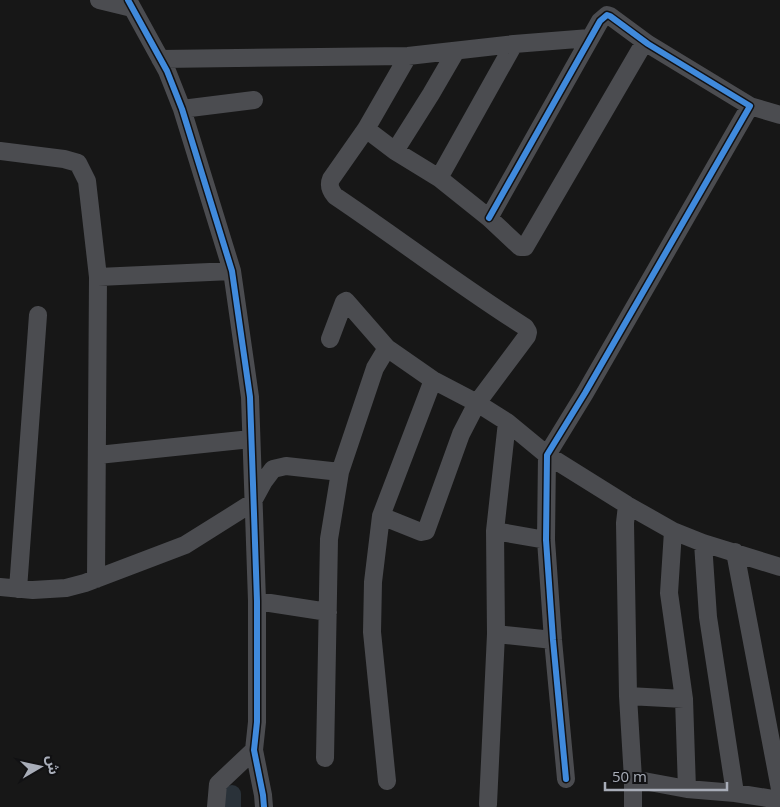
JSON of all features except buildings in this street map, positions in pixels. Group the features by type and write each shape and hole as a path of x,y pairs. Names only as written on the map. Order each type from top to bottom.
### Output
{"street":[{"path":"99,0 130,4 160,59 182,109 232,271 250,397 252,503 257,601 254,750 264,807"},
{"path":"490,218 603,18 610,16 648,44 750,106 780,115"},
{"path":"160,59 408,56 514,44 590,38"},
{"path":"366,129 395,151 439,178 490,218 520,247 527,246 644,43 648,44"},
{"path":"439,178 514,44"},
{"path":"395,151 456,51"},
{"path":"382,516 421,532 426,531 461,434 477,403 527,336 527,329 479,298 335,196 330,190 330,182 366,129 408,56"},
{"path":"182,109 254,100"},
{"path":"566,779 546,540 547,455 585,393 750,106"},
{"path":"0,151 64,158 78,163 87,181 98,277 96,579"},
{"path":"98,277 232,271"},
{"path":"330,339 346,301 387,348 433,380 477,403 507,422 547,455 627,506 673,531 703,543 780,567"},
{"path":"18,589 38,315"},
{"path":"325,758 329,539 340,472 375,368 387,348"},
{"path":"387,781 372,632 373,582 382,516 433,380"},
{"path":"488,804 496,634 495,531 507,422"},
{"path":"98,455 251,439"},
{"path":"0,587 33,590 66,588 96,579 185,545 252,503 264,481 273,470 286,466 340,472"},
{"path":"627,506 625,523 628,696 633,807"},
{"path":"495,531 546,540"},
{"path":"673,531 670,593 684,699 687,789"},
{"path":"703,543 708,617 735,793"},
{"path":"735,552 780,789"},
{"path":"257,601 328,612"},
{"path":"496,634 553,640"},
{"path":"628,696 684,699"},
{"path":"216,807 218,784 254,750"},
{"path":"633,779 687,789 735,793 780,800"}],"waterway":[{"path":"232,794 232,807"}],"cycle path":[{"path":"128,0 167,71 182,109 232,271 250,397 257,601 257,722 254,750 264,807"},
{"path":"489,218 600,21 607,15 648,44 750,106 585,393 547,455 546,540 566,779"}]}
